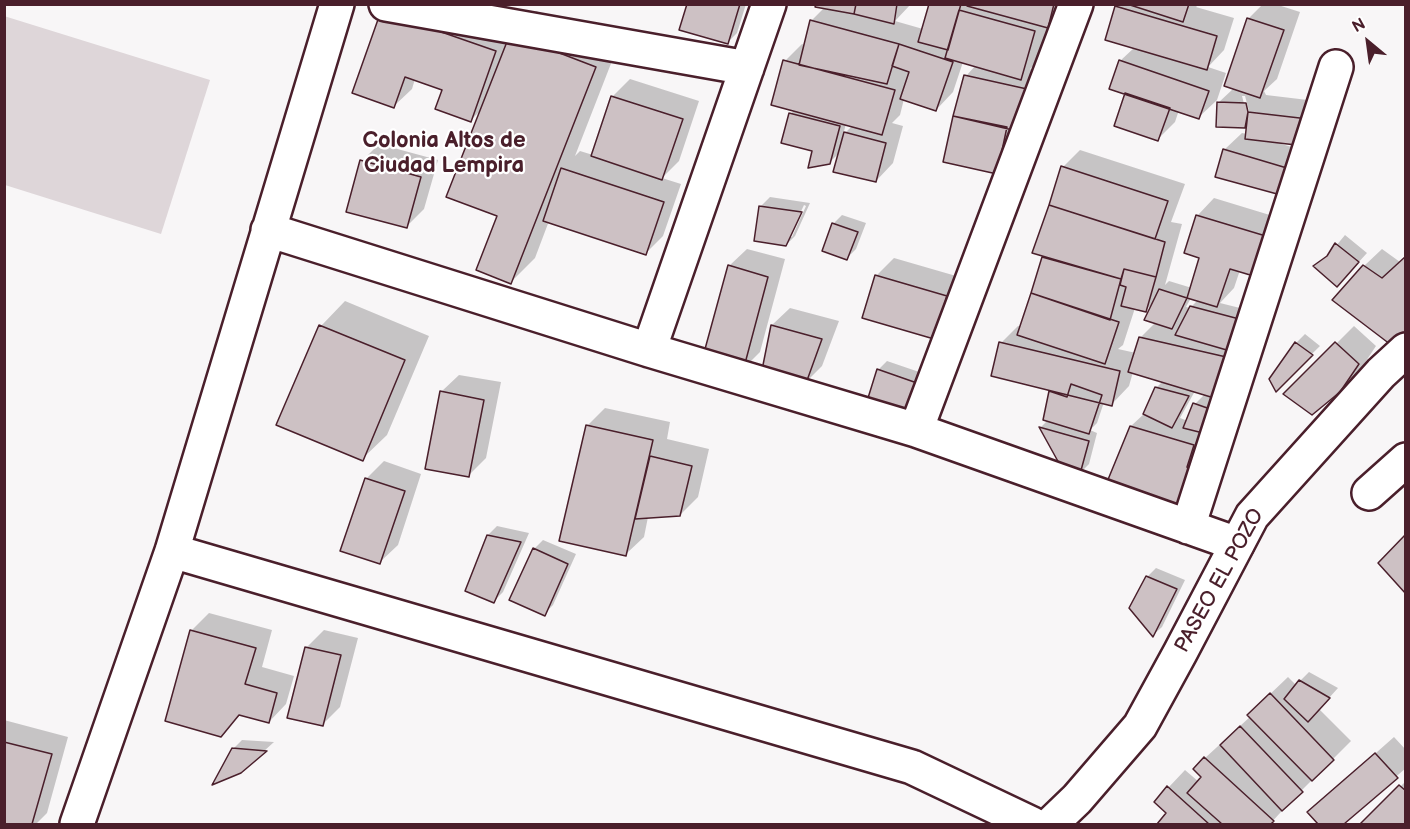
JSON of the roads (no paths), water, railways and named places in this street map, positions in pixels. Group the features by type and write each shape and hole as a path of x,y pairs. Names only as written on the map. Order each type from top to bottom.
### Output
{"street":[{"path":"77,825 172,551 337,4"},
{"path":"386,4 452,10 747,68"},
{"path":"649,350 769,4"},
{"path":"916,430 1076,4"},
{"path":"1188,527 1336,68"},
{"path":"268,230 649,350 916,430 1237,544"},
{"name":"PASEO EL POZO","path":"1051,825 1077,799 1140,726 1252,516 1381,373 1406,350"},
{"path":"1369,493 1406,460"},
{"path":"172,551 912,767 1032,825"}],"district":[{"name":"Colonia Altos de Ciudad Lempira","path":"444,154"}]}
